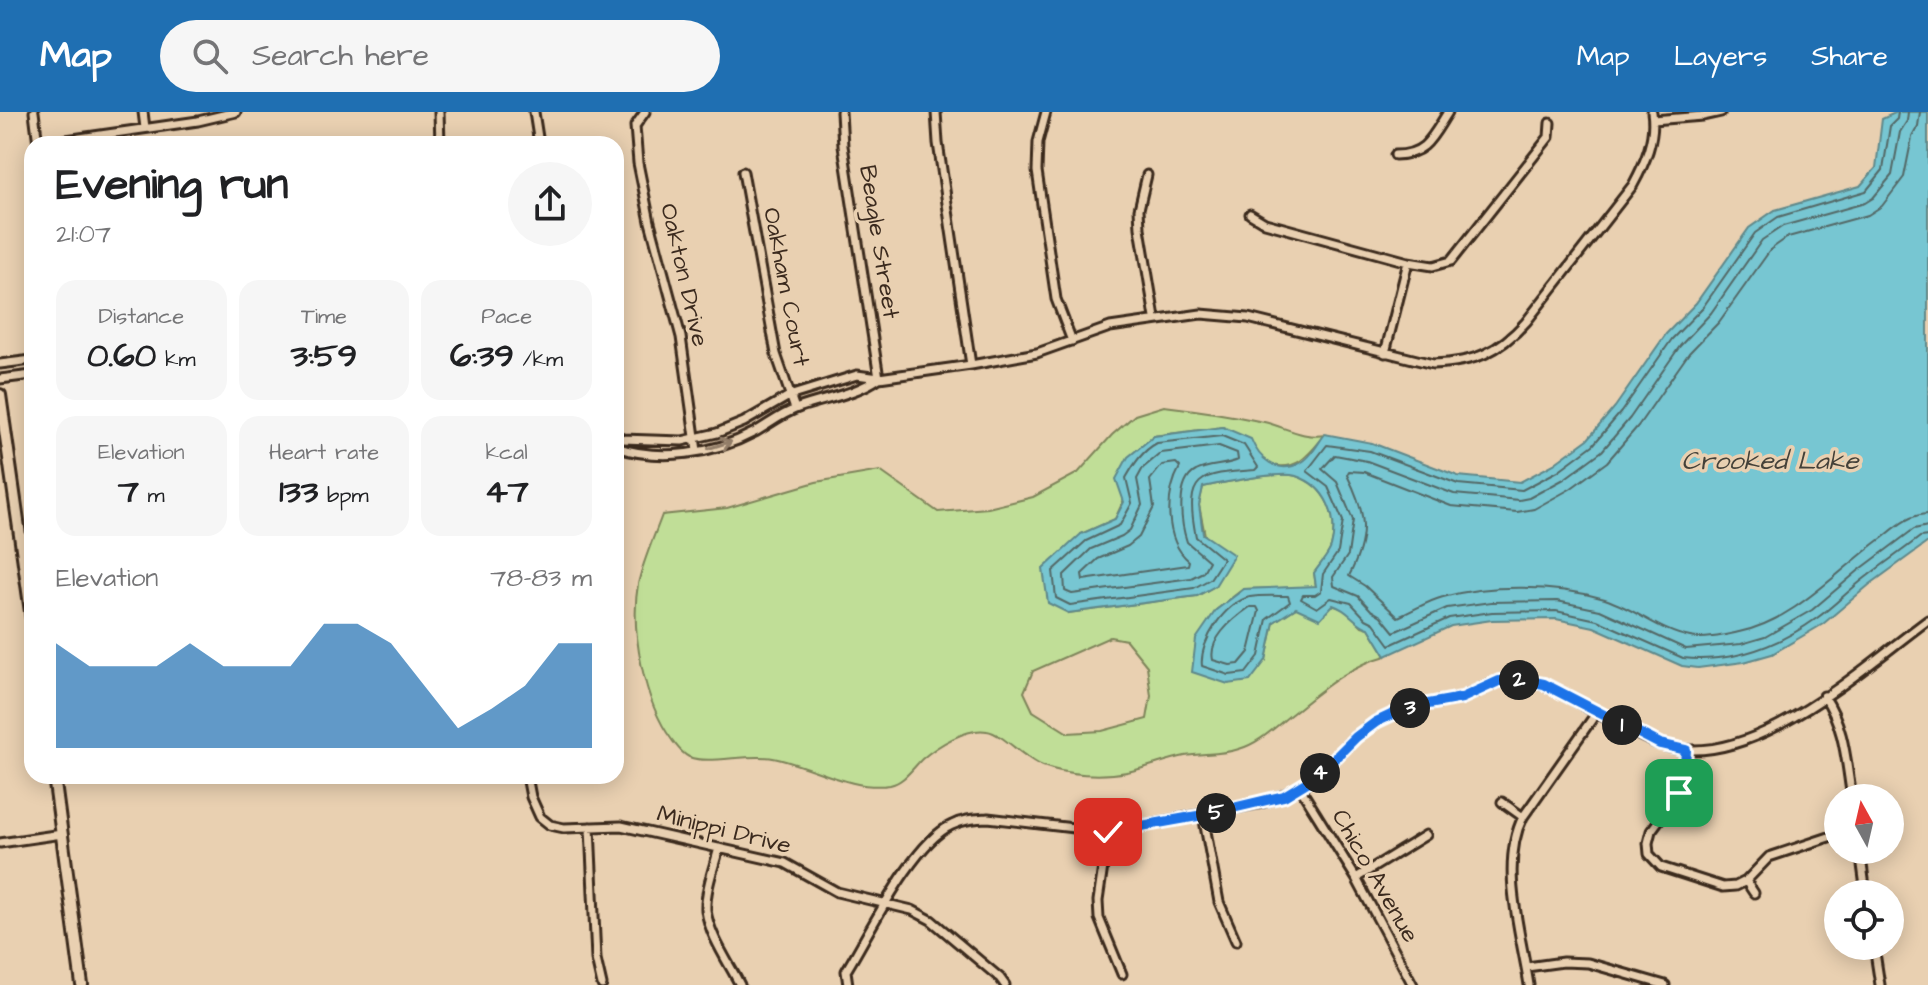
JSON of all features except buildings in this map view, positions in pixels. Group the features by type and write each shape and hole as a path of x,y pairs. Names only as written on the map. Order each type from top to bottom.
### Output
{"main road":[{"path":"0,395 24,563"},
{"path":"55,784 82,982"}],"street":[{"path":"34,112 37,136"},
{"path":"143,112 145,128"},
{"path":"92,136 236,112"},
{"path":"439,112 440,136"},
{"path":"534,112 538,136"},
{"name":"Oakton Drive","path":"645,112 635,126 638,163 681,337 697,451"},
{"name":"Beagle Street","path":"841,112 843,146 879,378"},
{"path":"936,112 971,365"},
{"path":"1046,112 1038,142 1037,171 1056,299 1072,341"},
{"path":"1395,155 1412,155 1429,142 1448,112"},
{"path":"624,437 682,441 717,433 789,396 857,375 879,378 1037,353 1110,327 1155,318 1201,314 1248,318 1433,364 1460,363 1484,356 1509,341 1633,185 1647,160 1653,116 1703,116 1721,112"},
{"path":"1250,214 1265,223 1408,262 1433,266 1451,261 1549,137 1550,123"},
{"name":"Oakham Court","path":"743,172 776,354 795,409"},
{"path":"1147,175 1139,209 1140,228 1155,318"},
{"path":"1385,353 1408,262"},
{"path":"0,364 24,361"},
{"path":"0,379 24,376"},
{"path":"624,449 669,455 721,446 752,434 795,409 861,390 879,378"},
{"path":"848,985 846,971 885,903 933,839 949,826 968,819 988,818 1108,832 1262,803 1300,788 1317,776 1356,737 1376,722 1406,708 1462,698 1499,681 1524,680 1544,684 1660,744 1686,750 1713,750 1746,741 1779,726 1928,620"},
{"path":"1824,696 1836,714 1841,731 1850,784"},
{"path":"1529,985 1510,858 1515,833 1597,712"},
{"path":"1686,750 1684,779 1679,793 1651,831 1648,843 1649,854 1661,867 1723,887 1736,886 1746,881 1769,857 1824,839"},
{"name":"Minippi Drive","path":"529,784 540,817 550,825 564,828 621,826 785,863 837,892 912,910 931,920 1005,985"},
{"name":"Chico Avenue","path":"1300,788 1356,878 1413,985"},
{"path":"1502,802 1523,817"},
{"path":"1203,815 1219,902 1236,941"},
{"path":"590,827 596,959 602,985"},
{"path":"1108,832 1098,901 1099,918 1122,974"},
{"path":"0,843 62,834"},
{"path":"1356,878 1426,835"},
{"path":"719,848 706,910 710,925 740,985"},
{"path":"1746,881 1754,893"},
{"path":"1876,960 1880,985"},
{"path":"1527,967 1563,962 1588,963 1665,985"}],"green space":[{"path":"1164,406 1252,419 1294,432 1325,435 1303,459 1281,466 1272,465 1223,427 1153,436 1115,519 1081,534 1068,613 1197,596 1215,586 1199,505 1203,487 1251,478 1296,476 1316,487 1332,514 1331,547 1314,573 1316,587 1243,589 1216,610 1266,660 1274,622 1296,608 1332,605 1346,610 1362,626 1369,628 1386,656 1359,666 1334,681 1253,743 1226,752 1185,756 1117,774 1096,775 1052,769 1028,758 999,736 987,731 971,732 944,743 900,781 875,786 845,781 773,758 697,759 684,754 672,740 662,725 647,687 636,623 638,584 662,515 727,508 816,482 880,471 938,512 988,508 1033,497 1078,473 1135,415","holes":["1110,637 1126,640 1147,666 1151,696 1147,719 1102,731 1068,733 1033,711 1024,692 1033,671"]}],"water":[{"name":"Crooked Lake","path":"1897,112 1928,112 1928,542 1869,585 1823,624 1772,654 1744,662 1698,668 1682,666 1594,627 1556,619 1492,620 1451,626 1386,656 1369,628 1333,605 1320,619 1296,608 1274,622 1266,660 1250,681 1228,684 1192,672 1196,639 1216,610 1244,589 1316,586 1314,573 1331,547 1332,514 1316,487 1288,475 1203,487 1199,505 1203,534 1234,555 1215,586 1197,596 1068,613 1048,603 1043,569 1081,534 1115,519 1124,502 1116,479 1128,457 1154,436 1223,427 1251,439 1264,459 1284,467 1304,461 1325,434 1372,443 1458,476 1520,482 1554,464 1588,439 1615,407 1666,334 1696,303 1749,228 1775,210 1860,186 1876,168 1882,119"}],"route":[{"path":"1108,832 1262,803 1284,796 1317,776 1356,737 1376,722 1406,708 1462,698 1499,681 1524,680 1544,684 1660,744 1686,750 1684,779 1679,793"}]}
